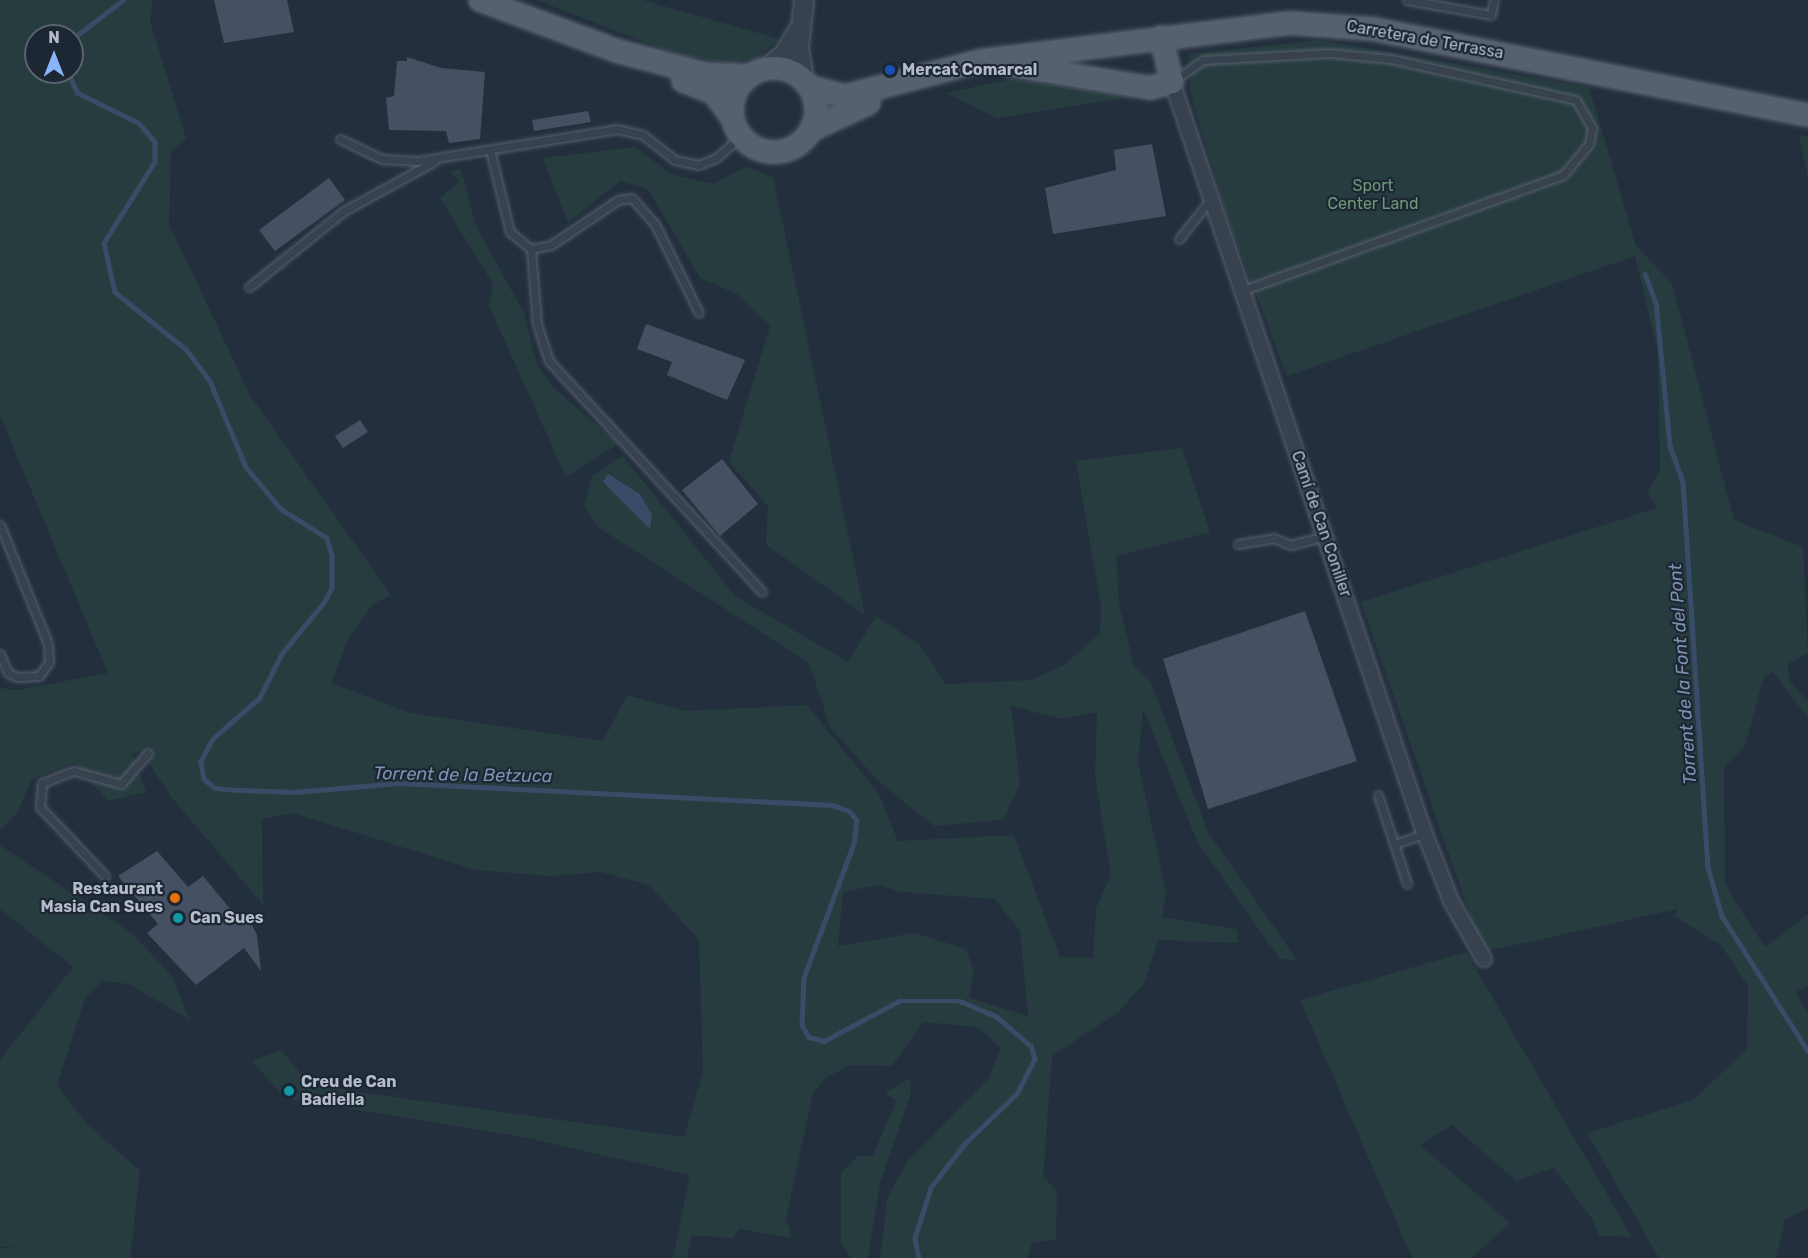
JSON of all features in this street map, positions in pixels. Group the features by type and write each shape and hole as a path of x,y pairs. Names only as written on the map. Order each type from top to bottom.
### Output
{"main road":[{"path":"480,0 617,51 704,74 782,69 806,84 816,111 811,130 797,146 773,152 757,149 736,127 714,93 636,66 617,51"},
{"name":"Carretera de Terrassa","path":"806,84 846,96 949,66 1039,56 1261,24 1345,25 1808,115"},
{"path":"1010,65 1141,88 1172,82 1161,37"},
{"name":"Carretera de Terrassa","path":"811,130 874,101 1039,56"},
{"path":"736,127 734,96 757,72"}],"street":[{"path":"804,0 800,27 806,84"},
{"path":"757,72 784,54 800,27"},
{"name":"Camí de Can Coniller","path":"1172,82 1425,834 1451,902 1484,959"}],"lane":[{"path":"1407,0 1491,15 1494,0"},
{"path":"1172,82 1203,60 1330,53 1391,59 1576,100 1586,112 1590,144 1563,175 1241,291"},
{"path":"340,139 382,159 441,158 617,129 643,135 675,160 698,165 716,158 736,127"},
{"path":"489,150 510,232 531,249 537,324 549,362 762,592"},
{"path":"249,287 344,211 441,158"},
{"path":"531,249 551,245 618,200 632,198 656,224 699,313"},
{"path":"1179,239 1210,200"},
{"path":"0,525 48,644 49,662 39,676 17,677 8,673 0,654"},
{"path":"1238,544 1274,538 1290,545 1325,536"},
{"path":"105,876 40,807 42,783 74,771 121,784 148,753"},
{"path":"1378,795 1407,883"},
{"path":"1394,844 1425,834"}],"green space":[{"path":"0,0 153,0 150,21 186,138 171,152 169,224 251,397 391,595 373,604 349,637 331,683 411,713 603,741 627,695 685,711 807,705 879,794 898,841 1014,835 1060,957 1093,958 1096,908 1111,875 1095,775 1097,712 1061,719 1011,706 1020,785 1003,820 934,826 877,780 830,727 809,663 598,527 584,506 592,476 623,456 735,596 848,662 876,616 920,645 946,684 1032,680 1064,665 1100,633 1101,607 1076,461 1182,448 1210,532 1116,556 1119,604 1134,666 1150,680 1208,832 1297,960 1280,959 1198,843 1143,709 1138,762 1166,891 1162,917 1237,929 1238,943 1158,940 1144,984 1117,1013 1052,1056 1043,1176 1057,1191 1056,1239 1032,1243 1027,1258 880,1258 887,1199 906,1163 988,1079 1001,1048 977,1027 923,1022 892,1066 852,1065 828,1076 813,1093 786,1218 792,1238 739,1229 733,1238 692,1235 687,1258 673,1258 690,1175 523,1137 285,1098 252,1061 281,1050 304,1078 350,1091 684,1137 703,1072 699,940 649,885 601,872 549,876 476,870 293,813 262,819 263,905 172,798 141,751 132,753 146,792 108,801 74,763 32,779 17,813 0,831 0,688 17,690 108,673 0,416","holes":["879,885 901,892 995,899 1020,931 1028,1016 969,998 974,972 966,949 914,933 838,946 843,892"]},
{"path":"536,0 642,0 780,39 756,58 731,64 675,54"},
{"name":"Sport Center Land","path":"1319,40 1589,87 1636,246 1672,283 1734,520 1803,547 1808,653 1788,664 1790,682 1808,701 1808,718 1773,672 1764,676 1745,746 1724,767 1725,881 1734,900 1765,947 1808,914 1808,986 1795,992 1808,1013 1808,1208 1785,1220 1776,1258 1659,1258 1587,1133 1693,1100 1747,1049 1748,986 1721,945 1674,916 1678,909 1483,952 1361,602 1657,508 1647,492 1660,470 1658,353 1635,256 1287,376 1227,217 1190,92 1188,54"},
{"path":"1012,79 1132,97 997,118 947,93"},
{"path":"1799,135 1808,136 1808,178"},
{"path":"635,147 673,175 714,184 745,167 773,177 865,615 766,545 768,506 729,462 770,326 737,294 700,278 648,189 620,181 568,223 543,158"},
{"path":"461,169 476,226 524,313 537,365 552,386 618,444 566,477 489,306 493,284 440,198 460,181 450,172"},
{"path":"0,845 133,934 171,975 190,1020 129,984 102,981 85,998 57,1085 86,1123 140,1171 130,1258 0,1258 0,1249 16,1246 0,1247 0,1060 73,967 0,909"},
{"path":"1466,952 1632,1237 1599,1236 1592,1219 1554,1168 1516,1181 1452,1125 1420,1145 1510,1223 1471,1258 1412,1258 1300,1000"},
{"path":"910,1078 911,1093 880,1183 868,1258 851,1258 841,1242 841,1173 858,1156 873,1156 896,1101 885,1093"}],"water":[{"path":"608,474 640,494 652,515 650,529 603,482"}],"building":[{"path":"214,0 287,0 294,32 224,43"},
{"path":"407,57 441,68 485,72 480,139 449,143 446,131 389,130 386,98 394,96 397,61 407,61"},
{"path":"588,111 591,122 534,131 532,120"},
{"path":"1152,144 1166,216 1053,234 1045,188 1116,170 1114,150"},
{"path":"329,178 345,200 275,251 259,230"},
{"path":"646,324 745,360 727,400 667,375 672,362 637,349"},
{"path":"360,420 368,432 343,448 335,436"},
{"path":"722,459 758,504 720,536 682,490"},
{"path":"1305,611 1357,761 1208,809 1163,659"},
{"name":"Can Sues","path":"157,851 188,887 203,876 241,922 248,917 257,935 261,971 244,948 196,985 147,933 158,924 118,876"}],"waterway":[{"name":"Torrent de la Betzuca","path":"84,30 123,0"},
{"name":"Torrent de la Betzuca","path":"74,84 78,93 139,123 155,142 155,162 104,243 115,292 186,349 210,381 246,467 281,509 327,538 332,556 332,588 324,603 282,654 260,698 213,739 201,762 204,779 215,788 239,790 295,792 399,783 832,805 849,811 857,820 854,844 804,978 802,1025 809,1037 824,1041 899,1001 960,1001 996,1016 1031,1046 1035,1059 1018,1093 965,1144 931,1188 915,1238 919,1258"},
{"name":"Torrent de la Font del Pont","path":"1645,274 1656,302 1670,446 1683,482 1708,867 1722,916 1808,1051"}],"place":[{"name":"Mercat Comarcal","path":"890,70"},
{"name":"Restaurant Masia Can Sues","path":"175,898"},
{"name":"Can Sues","path":"178,918"},
{"name":"Creu de Can Badiella","path":"289,1091"}]}
